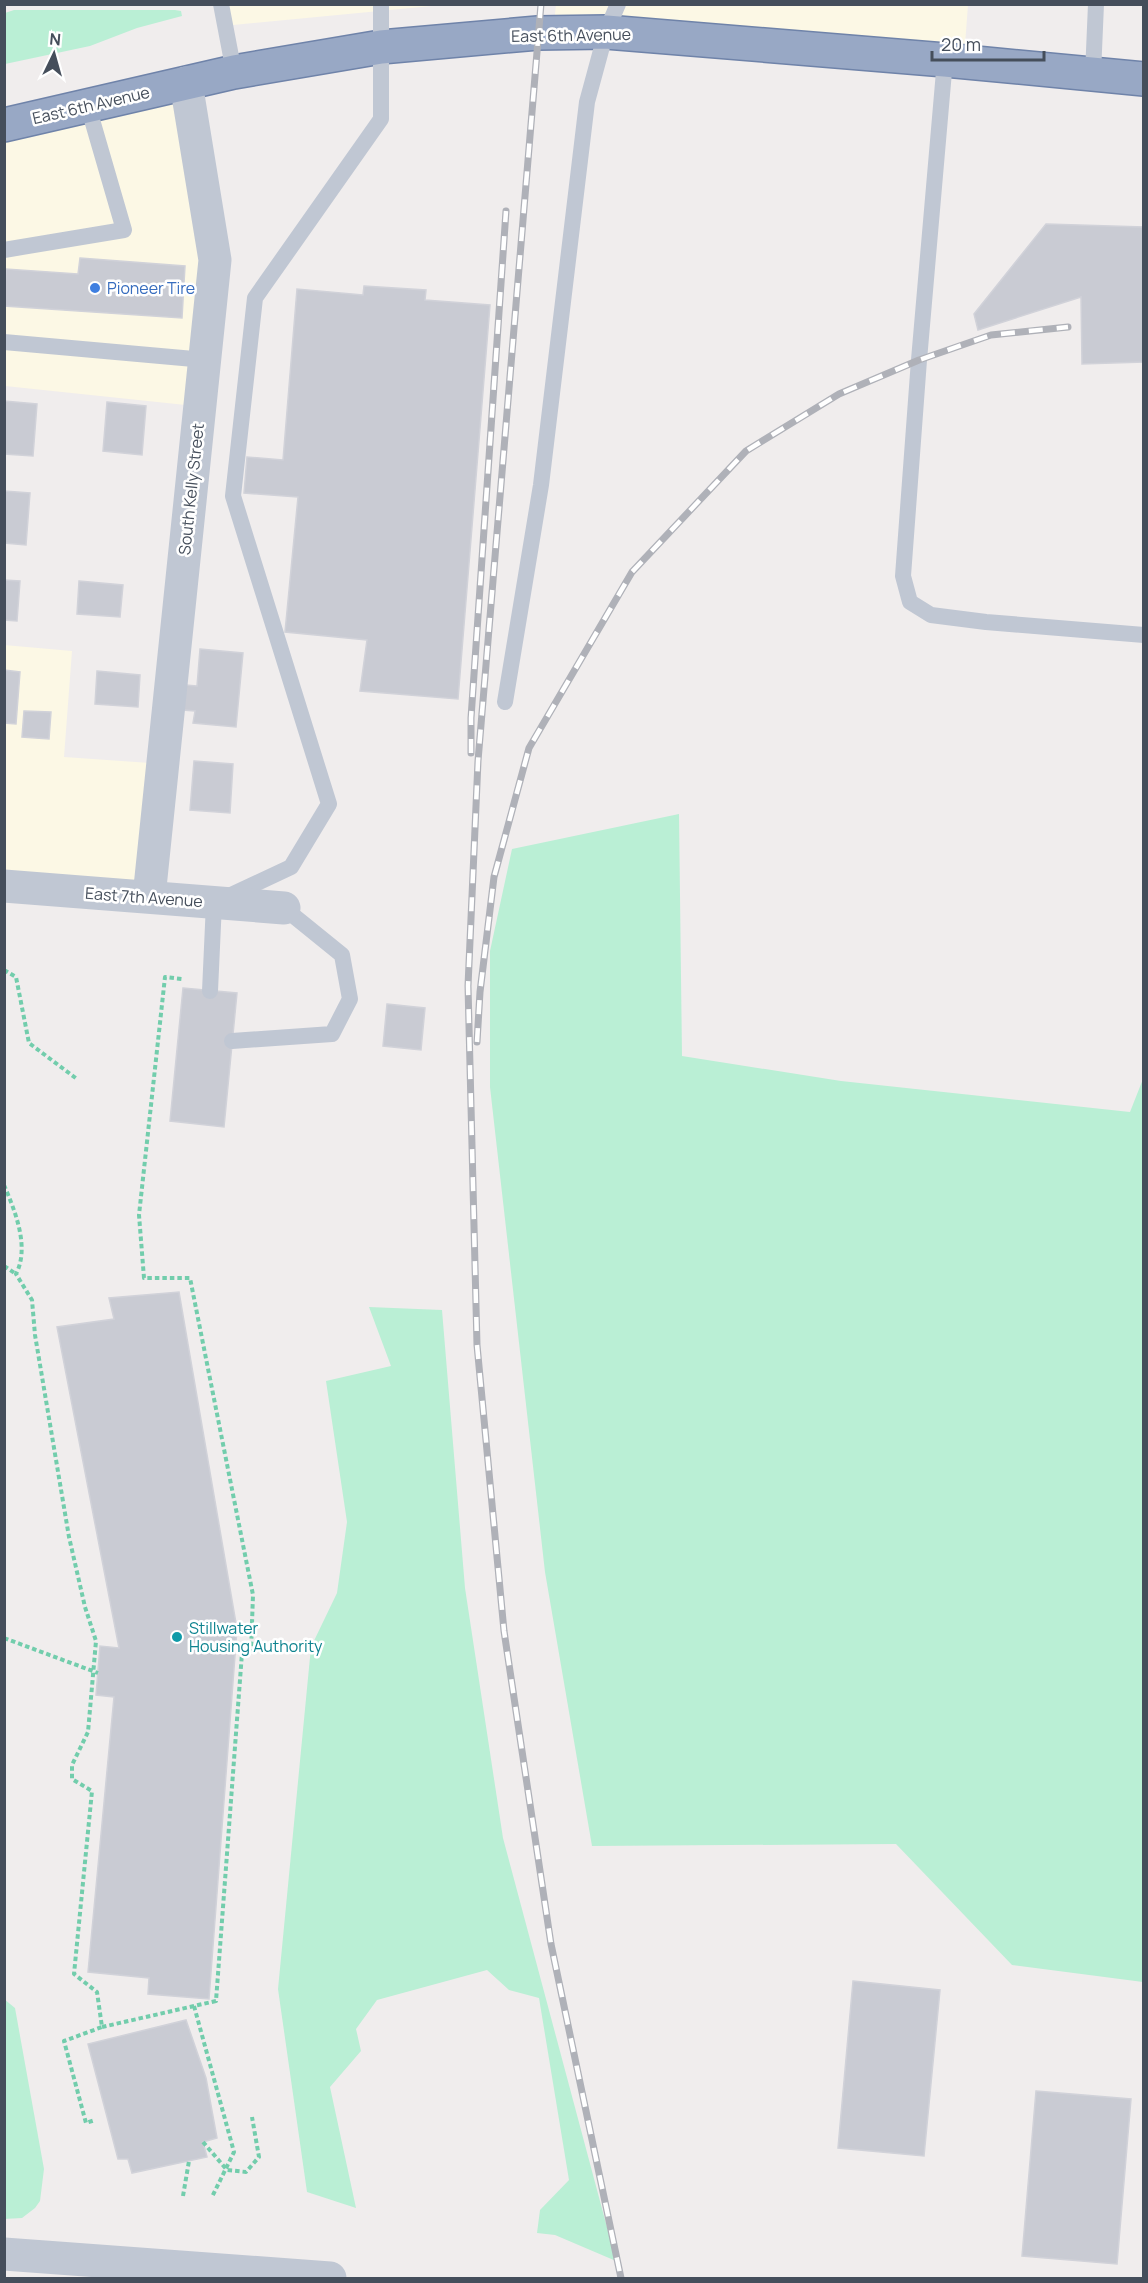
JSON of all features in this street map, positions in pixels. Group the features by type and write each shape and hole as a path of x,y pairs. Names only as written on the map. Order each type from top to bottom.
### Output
{"highway":[{"name":"East 6th Avenue","path":"4,126 234,72 381,47 538,33 612,18 945,60 1143,80"}],"street":[{"name":"South Kelly Street","path":"149,897 215,260 186,83"},
{"name":"East 7th Avenue","path":"4,886 284,908"},
{"path":"4,2254 57,2268 330,2278"}],"lane":[{"path":"221,4 234,72"},
{"path":"210,986 214,903 291,867 329,804 233,496 255,298 381,119 381,4"},
{"path":"1093,74 1096,4"},
{"path":"505,702 541,485 587,102 612,18"},
{"path":"945,60 903,576 910,602 931,615 986,622 1143,635"},
{"path":"4,250 124,230 88,106"},
{"path":"4,342 205,360"},
{"path":"232,1041 332,1035 351,999 342,955 284,908"}],"path":[{"path":"4,970 16,977 29,1044 77,1079"},
{"path":"95,2120 86,2123 64,2042 102,2027 216,2001 242,1653 251,1650 253,1595 190,1278 144,1278 139,1215 165,977 210,986"},
{"path":"4,1185 21,1225 20,1267 16,1274"},
{"path":"4,1266 16,1274 32,1300 35,1335 69,1537 85,1607 96,1641 96,1672 88,1732 72,1765 72,1779 92,1791 74,1974 97,1992 102,2027"},
{"path":"4,1638 96,1672"},
{"path":"194,2006 234,2152 212,2197"},
{"path":"204,2142 227,2170 246,2172 259,2157 252,2117"},
{"path":"183,2196 189,2161"}],"shaded area":[{"path":"556,4 968,5 964,58 554,23"},
{"path":"224,5 442,5 223,26"},
{"path":"183,86 210,260 195,406 5,386 4,127"},
{"path":"4,645 72,651 64,757 150,763 139,895 5,884"}],"green space":[{"path":"14,10 175,10 181,11 182,16 137,28 90,46 5,64 5,13"},
{"path":"679,814 682,1056 841,1081 1130,1112 1143,1079 1143,1982 1012,1965 896,1844 592,1846 545,1572 490,1087 490,951 512,849"},
{"path":"369,1307 442,1310 465,1588 503,1838 616,2261 555,2235 537,2233 540,2210 569,2180 539,1998 509,1990 487,1970 377,2000 356,2029 361,2051 330,2087 356,2208 307,2192 278,1989 311,1647 337,1593 347,1522 326,1381 391,1366"},
{"path":"4,1999 15,2008 44,2169 40,2201 35,2208 22,2218 4,2219"}],"building":[{"path":"1046,224 1144,227 1144,362 1082,364 1081,297 978,330 974,314"},
{"name":"Pioneer Tire","path":"80,258 185,266 182,318 4,306 6,269 78,274"},
{"path":"364,286 426,290 425,300 490,305 458,699 360,691 367,640 285,632 298,497 244,493 247,457 283,460 297,289 363,295"},
{"path":"4,401 37,404 33,456 4,454"},
{"path":"107,402 146,406 142,455 103,451"},
{"path":"4,491 30,493 26,545 4,543"},
{"path":"4,580 20,581 17,621 4,620"},
{"path":"79,581 123,585 120,617 77,614"},
{"path":"200,649 243,653 236,727 193,723 195,711 183,710 186,685 197,686"},
{"path":"4,670 20,672 16,724 4,723"},
{"path":"97,671 140,675 138,707 95,704"},
{"path":"24,711 51,712 49,739 22,737"},
{"path":"194,761 233,764 230,813 190,810"},
{"path":"183,988 237,993 224,1127 170,1121"},
{"path":"387,1004 425,1008 421,1050 383,1046"},
{"name":"Stillwater Housing Authority","path":"179,1292 237,1629 209,1999 148,1994 149,1978 88,1972 114,1697 96,1695 100,1646 119,1648 57,1327 114,1319 109,1298"},
{"path":"853,1981 940,1990 924,2156 838,2148"},
{"path":"186,2020 206,2078 217,2138 203,2142 207,2157 132,2173 128,2159 118,2159 88,2044"},
{"path":"1036,2091 1131,2099 1117,2264 1022,2256"}],"railway":[{"path":"541,4 478,761 468,986 477,1345 504,1631 551,1944 621,2278"},
{"path":"471,753 471,718 506,211"},
{"path":"477,1042 480,992 494,877 529,748 632,572 746,451 839,394 919,360 991,335 1068,327"}],"place":[{"name":"Pioneer Tire","path":"95,288"},
{"name":"Stillwater Housing Authority","path":"177,1637"}]}
